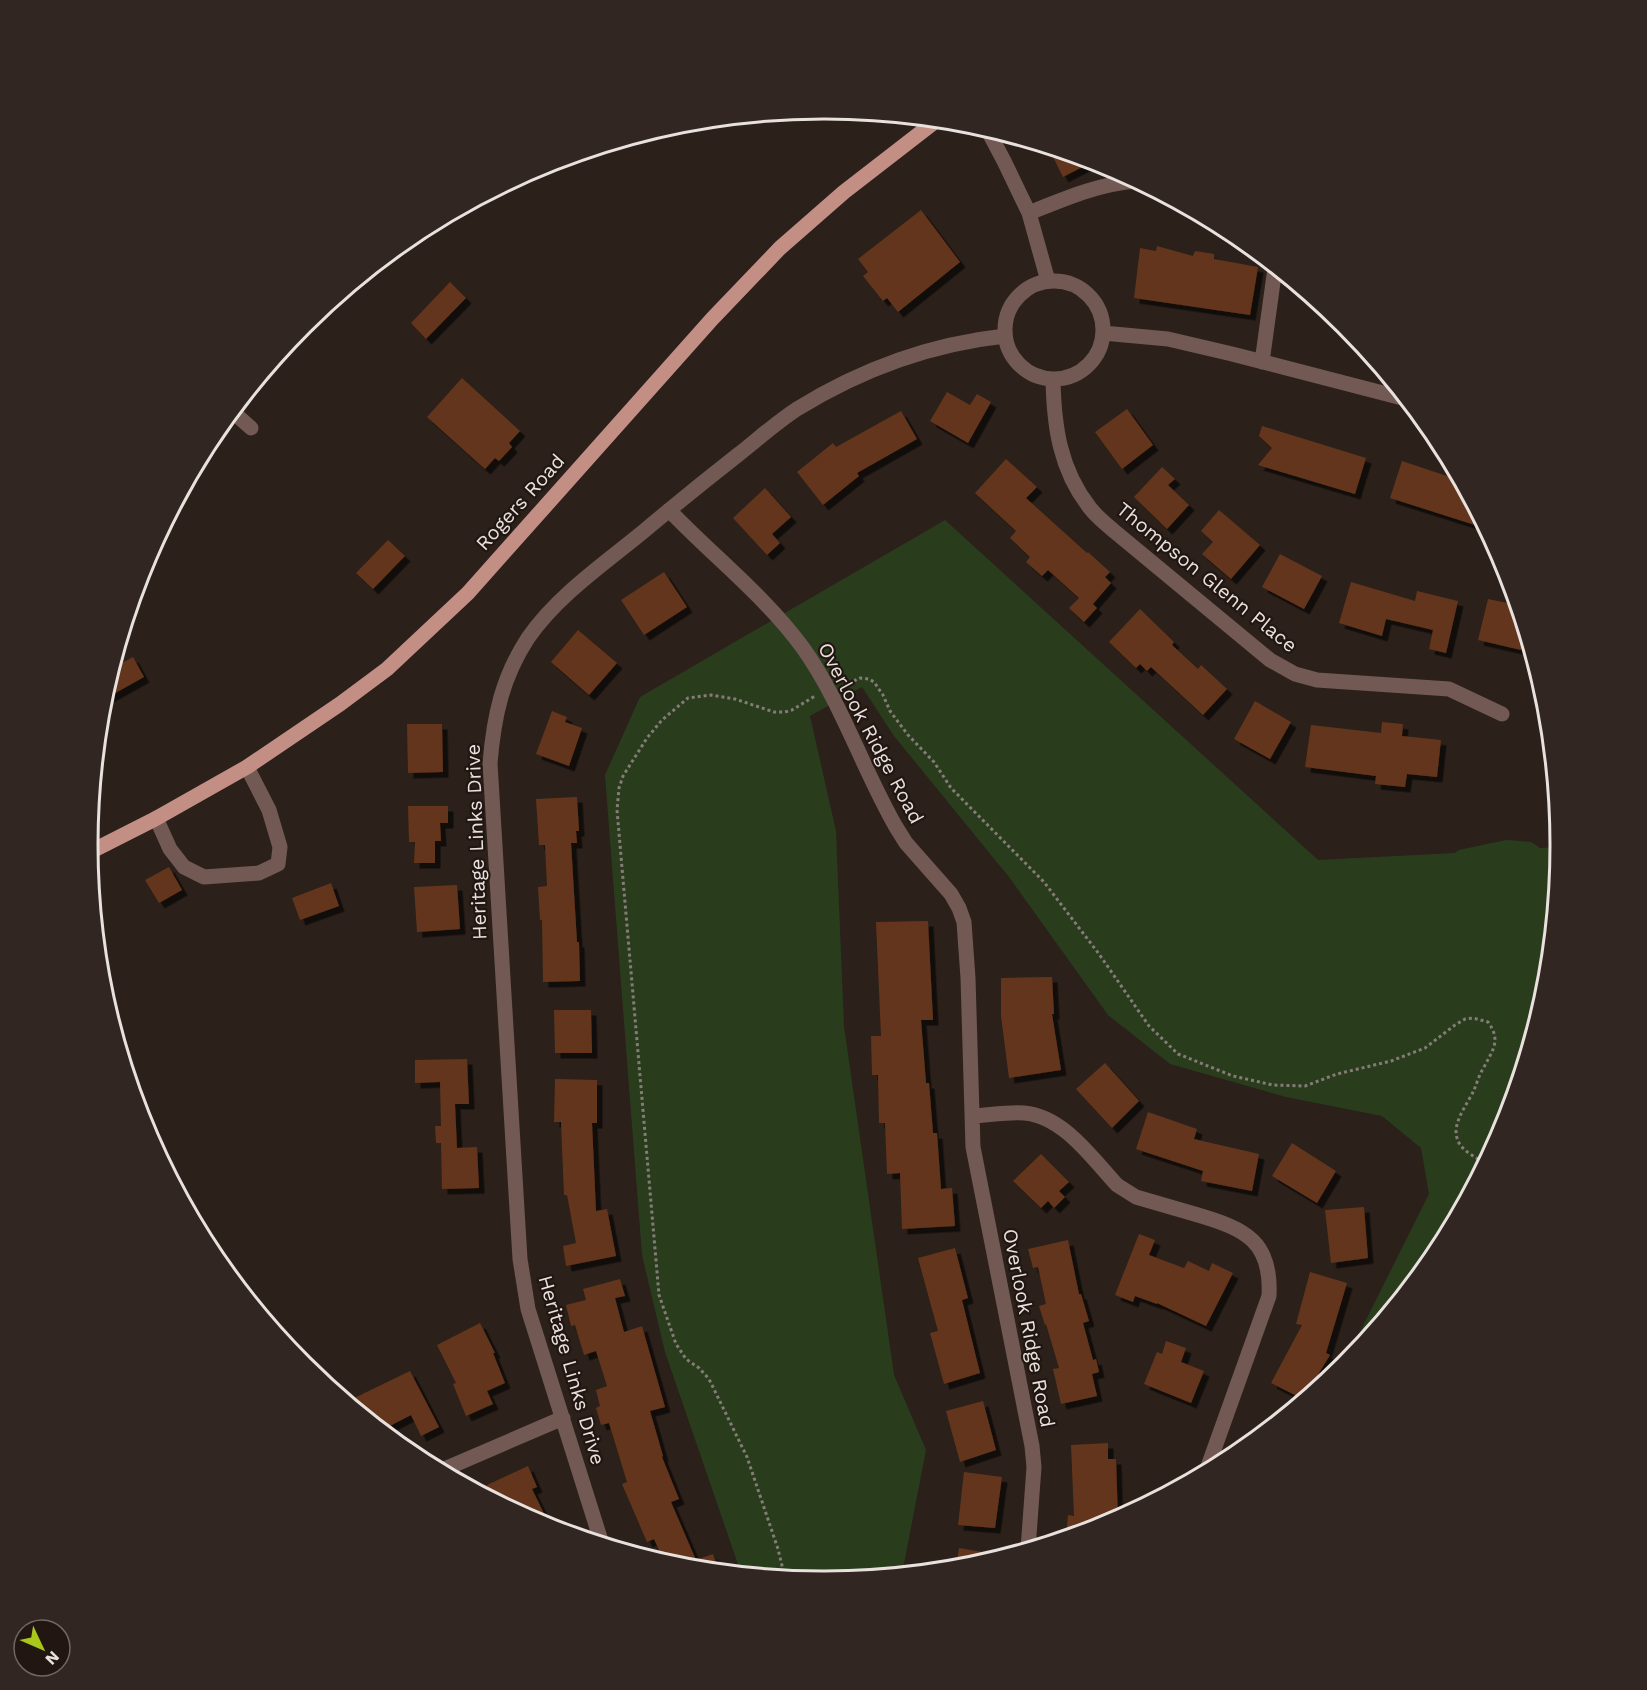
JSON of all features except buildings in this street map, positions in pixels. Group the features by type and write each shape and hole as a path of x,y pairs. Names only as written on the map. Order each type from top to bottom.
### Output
{"main road":[{"name":"Rogers Road","path":"98,848 247,767 387,669 468,593 712,319 780,248 844,192 928,127"}],"street":[{"path":"993,140 1029,213 1048,281"},
{"path":"1029,213 1082,192 1118,182"},
{"path":"1262,362 1274,276"},
{"path":"1048,281 1062,281 1088,294 1097,305 1102,318 1103,333 1100,347 1093,361 1082,371 1068,378 1053,380 1030,374 1020,367 1007,347 1005,336 1006,321 1011,306 1020,294 1033,285 1048,281"},
{"path":"1103,333 1168,339 1393,396"},
{"name":"Heritage Links Drive","path":"599,1535 528,1309 520,1259 490,763 495,715 503,688 515,662 540,621 568,594 795,410 840,385 888,363 971,340 1005,336"},
{"name":"Thompson Glenn Place","path":"1053,380 1054,409 1062,457 1073,484 1091,509 1114,531 1270,660 1295,674 1317,680 1449,689 1502,714"},
{"path":"238,417 251,428"},
{"name":"Overlook Ridge Road","path":"669,510 770,609 803,648 820,674 901,836 951,894 959,908 966,933 973,1147 1033,1456 1034,1479 1029,1541"},
{"path":"156,818 170,849 184,867 204,877 259,873 278,864 280,847 269,810 247,767"},
{"path":"973,1116 1027,1113 1048,1120 1066,1131 1125,1191 1136,1197 1237,1228 1261,1250 1268,1269 1269,1296 1211,1459"},
{"path":"449,1467 562,1418"}],"path":[{"path":"782,1569 778,1549 747,1457 709,1379 686,1359 676,1344 659,1295 617,810 619,788 623,776 647,738 662,720 688,698 711,695 735,699 774,712 785,712 813,697 860,678 870,679 883,695 890,711 908,735 934,762 951,788 1044,882 1099,954 1149,1026 1178,1054 1189,1059 1233,1076 1263,1083 1305,1086 1337,1074 1391,1061 1425,1048 1465,1020 1473,1018 1488,1022 1494,1035 1494,1049 1462,1110 1456,1137 1462,1147 1478,1159"}],"green space":[{"path":"945,520 1318,860 1455,853 1459,850 1506,840 1531,842 1540,848 1550,848 1548,892 1536,987 1525,1033 1494,1123 1475,1166 1452,1208 1427,1248 1369,1324 1358,1335 1429,1194 1421,1148 1382,1116 1286,1097 1170,1064 1108,1015 1009,877 894,736 862,687 810,716 836,831 844,1026 894,1375 926,1450 904,1566 824,1571 739,1566 665,1352 642,1255 605,775 640,697"}]}
